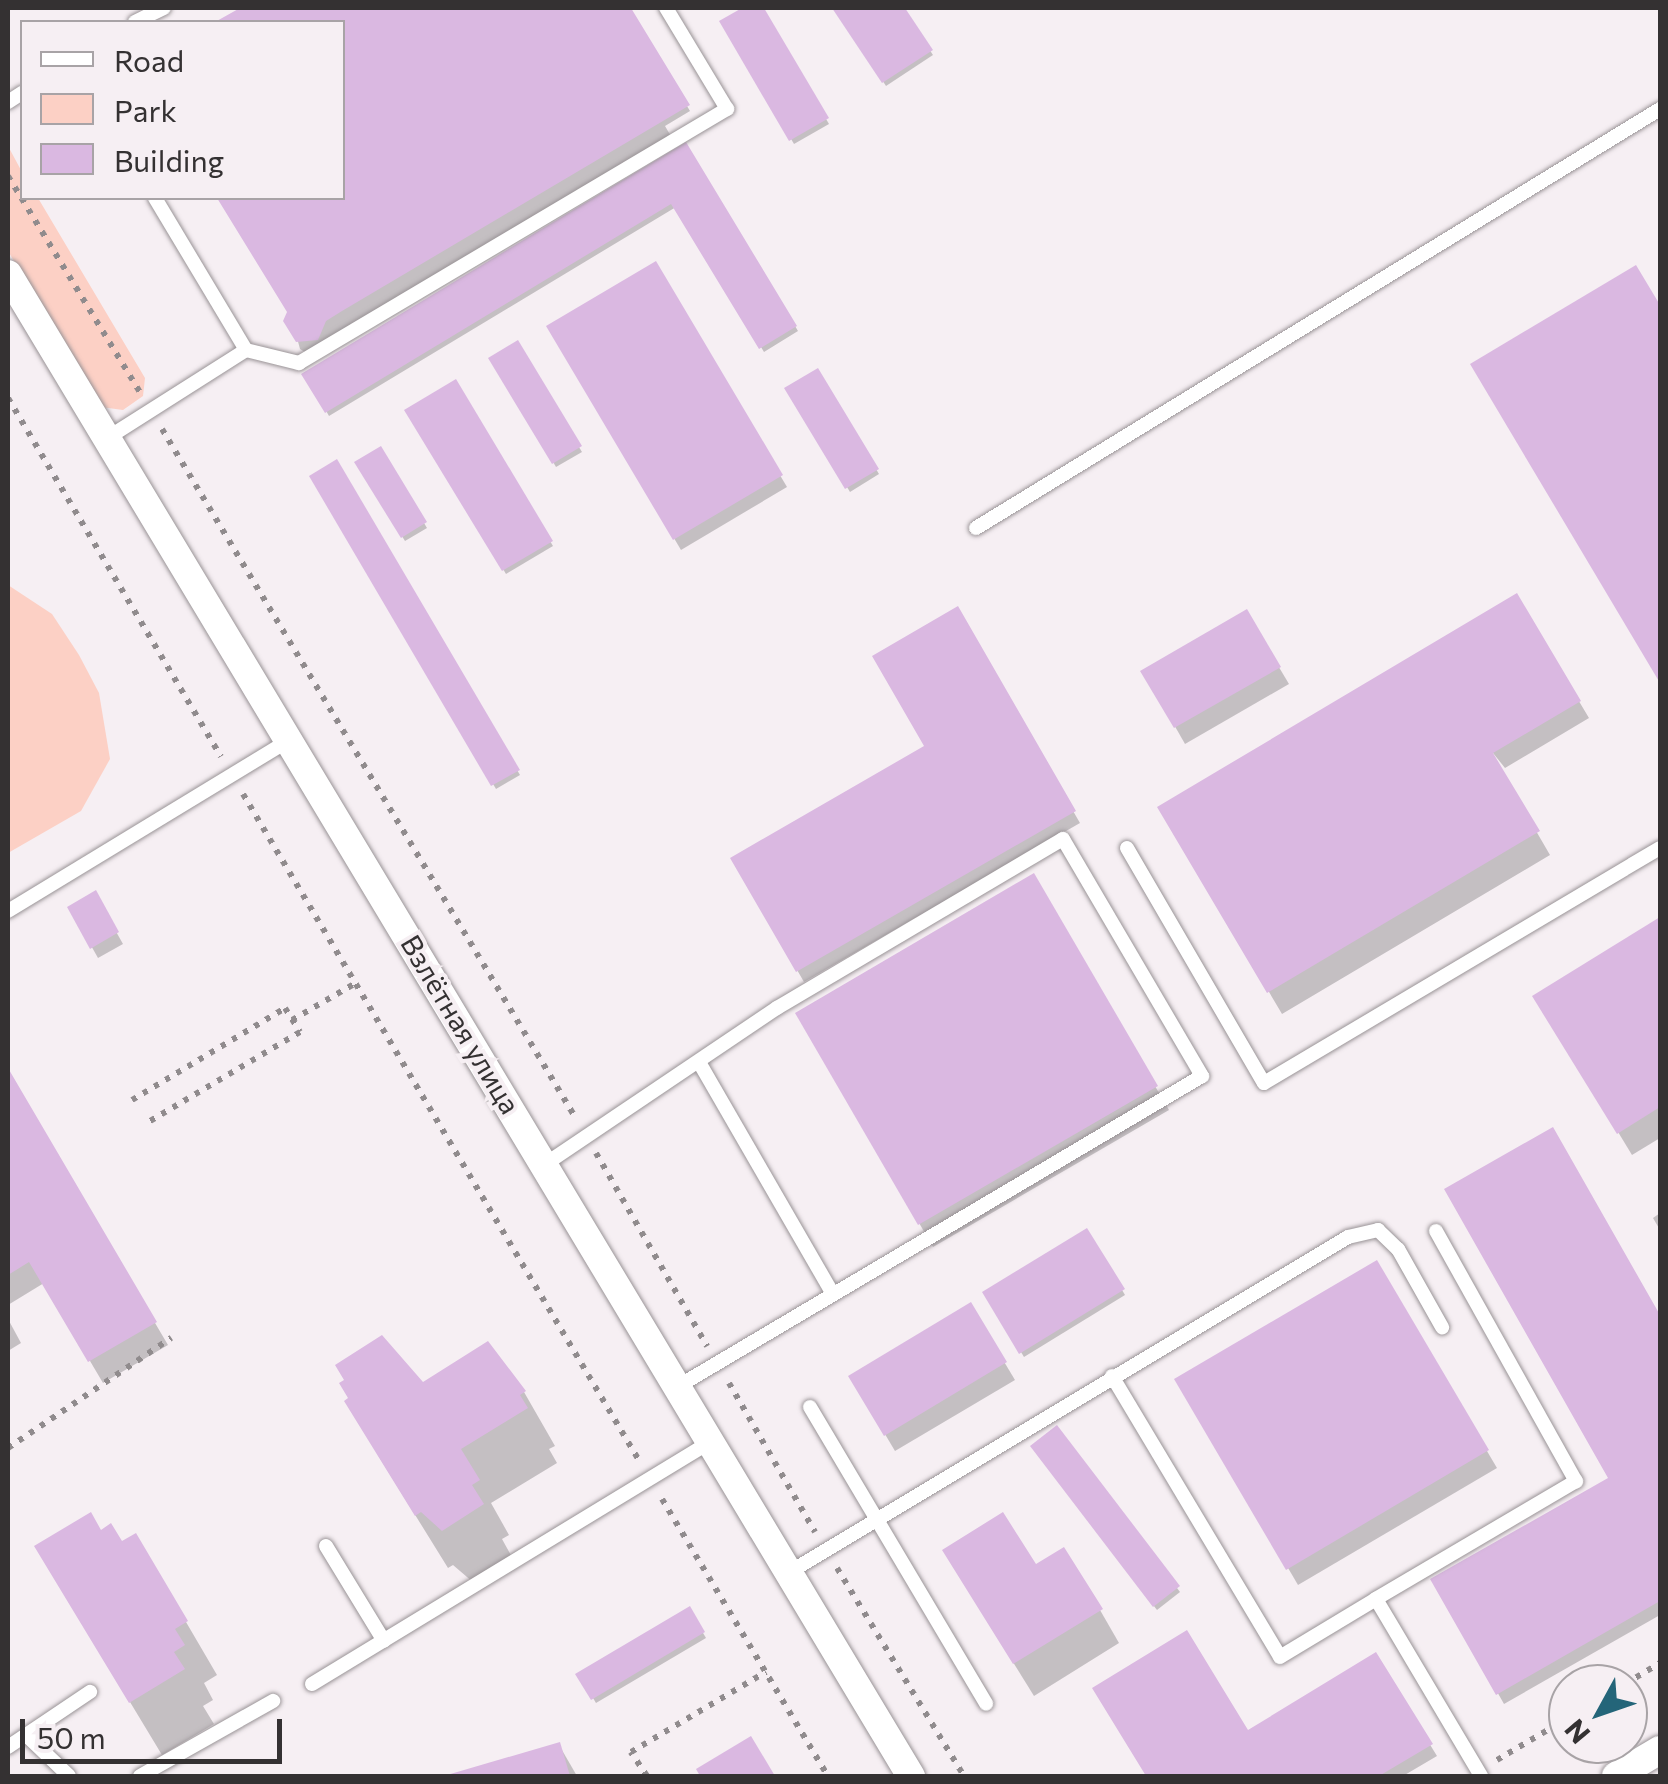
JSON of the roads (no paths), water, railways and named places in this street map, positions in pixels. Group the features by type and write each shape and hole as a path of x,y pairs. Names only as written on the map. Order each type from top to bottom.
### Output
{"street":[{"name":"Взлётная улица","path":"8,274 911,1776"},
{"path":"1616,1776 1660,1750"}],"lane":[{"path":"139,20 164,8"},
{"path":"108,437 246,350 299,362 727,109 666,8"},
{"path":"976,528 1660,108"},
{"path":"156,200 246,350"},
{"path":"8,911 291,739"},
{"path":"544,1165 699,1062 1063,839 1202,1076 676,1388"},
{"path":"1127,848 1264,1083 1660,848"},
{"path":"699,1062 834,1294"},
{"path":"788,1573 1348,1236 1378,1230 1398,1249 1442,1327"},
{"path":"1112,1376 1280,1657 1576,1481 1436,1231"},
{"path":"810,1406 986,1704"},
{"path":"312,1684 708,1443"},
{"path":"326,1546 384,1641"},
{"path":"1376,1600 1480,1774"},
{"path":"8,1747 90,1692"},
{"path":"140,1776 273,1702"},
{"path":"26,1735 69,1776"}]}
